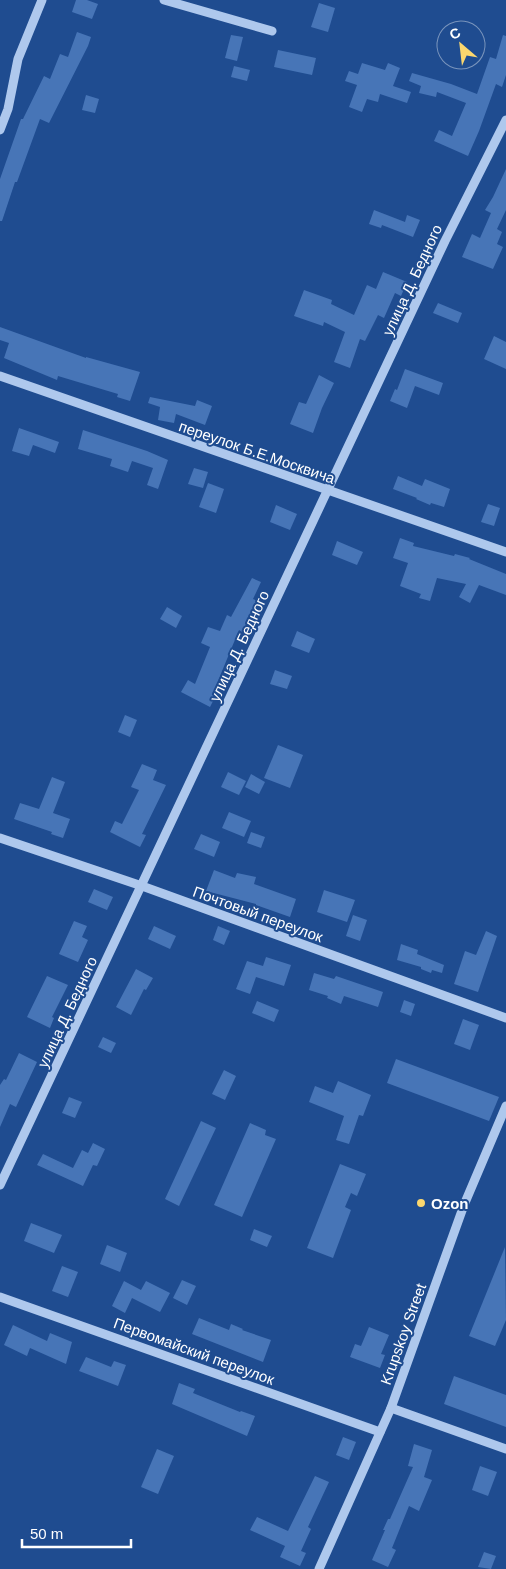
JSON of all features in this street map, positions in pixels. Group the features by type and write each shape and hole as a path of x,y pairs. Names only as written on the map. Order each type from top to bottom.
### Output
{"street":[{"path":"0,130 8,108 18,59 42,0"},
{"path":"164,0 272,31"},
{"name":"улица Д. Бедного","path":"0,1185 445,241 506,120"},
{"name":"переулок Б.Е.Москвича","path":"0,376 506,552"},
{"name":"Почтовый переулок","path":"0,838 142,886 506,1018"},
{"name":"Krupskoy Street","path":"320,1569 391,1408 464,1205 506,1106"},
{"name":"Первомайский переулок","path":"0,1297 380,1432"},
{"path":"391,1408 506,1449"}],"building":[{"path":"76,0 87,0 98,4 92,19 72,12"},
{"path":"319,3 335,8 328,32 311,27"},
{"path":"77,32 91,37 88,46 49,123 40,119 2,221 0,221 0,179 21,119 23,119 44,76 50,79 60,54 68,57"},
{"path":"231,35 243,37 237,61 225,58"},
{"path":"503,35 506,36 506,75 502,87 496,84 468,156 434,141 439,130 452,136 466,103 437,92 436,97 419,93 421,86 409,81 412,73 451,84 477,94 490,57 496,59"},
{"path":"278,50 316,58 312,75 274,67"},
{"path":"362,63 385,70 388,63 400,68 393,86 411,92 407,103 380,94 378,102 367,99 362,112 349,107 357,85 345,81 349,71 358,74"},
{"path":"234,66 250,70 247,81 231,77"},
{"path":"86,95 99,99 95,113 82,110"},
{"path":"506,169 506,210 497,229 502,232 497,244 503,247 493,269 462,257 472,234 480,238 491,213 485,210"},
{"path":"374,210 405,222 407,215 420,220 413,237 382,225 381,228 369,224"},
{"path":"383,272 407,282 401,296 395,293 384,318 378,315 365,341 360,339 350,368 334,362 345,332 324,322 323,326 294,316 304,290 332,300 331,304 354,315 367,285 376,289"},
{"path":"438,303 462,313 458,323 433,313"},
{"path":"0,327 86,358 140,372 130,401 117,397 118,394 58,376 57,380 4,358 9,343 0,340"},
{"path":"494,336 506,342 506,369 484,359"},
{"path":"405,369 443,383 439,395 415,386 407,408 390,401 395,389 397,390"},
{"path":"319,375 334,383 313,433 290,424 299,402 306,404"},
{"path":"150,397 195,406 197,400 212,406 205,425 176,414 174,423 158,420 160,407 148,403"},
{"path":"19,428 59,442 55,453 33,445 29,456 12,451"},
{"path":"83,430 168,460 158,489 147,485 153,468 132,461 128,472 110,466 112,459 78,449"},
{"path":"194,468 208,472 203,488 188,484"},
{"path":"398,476 422,486 425,479 450,489 444,507 431,503 430,505 393,489"},
{"path":"208,483 224,489 216,513 199,507"},
{"path":"488,504 500,508 494,526 481,522"},
{"path":"276,505 297,514 290,530 270,522"},
{"path":"400,538 414,543 413,546 470,558 506,574 506,595 479,585 470,603 459,597 466,584 437,578 430,601 419,598 421,594 400,586 408,563 393,558"},
{"path":"337,541 363,552 357,565 332,555"},
{"path":"252,578 261,582 253,599 258,601 242,632 239,630 213,693 216,695 210,707 181,692 188,680 195,684 210,647 201,643 208,627 220,631 227,615 231,617"},
{"path":"167,607 182,616 176,628 160,619"},
{"path":"297,631 315,639 309,653 291,646"},
{"path":"275,670 292,676 287,689 270,684"},
{"path":"125,715 137,720 130,737 118,732"},
{"path":"278,745 303,755 290,788 264,778"},
{"path":"142,764 157,770 153,780 166,785 142,834 146,835 140,847 110,832 115,821 122,824 139,790 131,787"},
{"path":"228,772 246,781 239,795 221,787"},
{"path":"251,774 265,782 259,794 245,787"},
{"path":"52,777 65,782 53,813 70,819 63,838 51,834 52,832 14,819 20,803 39,809"},
{"path":"229,812 251,821 244,837 222,828"},
{"path":"251,832 265,837 261,848 247,843"},
{"path":"201,834 220,842 214,857 194,849"},
{"path":"214,870 235,878 237,873 256,877 254,884 296,899 290,917 256,904 206,891"},
{"path":"94,889 113,897 107,910 88,902"},
{"path":"324,890 355,900 347,922 317,912"},
{"path":"353,915 367,920 360,941 346,936"},
{"path":"74,921 87,926 82,937 88,940 78,962 59,954"},
{"path":"154,926 176,936 170,949 148,939"},
{"path":"218,926 230,931 224,945 213,940"},
{"path":"486,931 497,936 478,992 454,984 465,951 476,955"},
{"path":"401,944 418,950 417,954 444,965 442,973 432,970 431,973 421,969 421,967 397,960"},
{"path":"266,957 291,965 284,986 256,977 250,994 236,989 247,961 263,966"},
{"path":"136,969 153,978 146,990 144,989 131,1015 116,1007"},
{"path":"314,973 334,979 336,976 383,992 378,1007 344,996 341,1004 327,998 328,996 309,990"},
{"path":"47,976 68,985 52,1017 54,1018 50,1028 27,1017"},
{"path":"404,1000 415,1004 411,1016 400,1012"},
{"path":"257,1001 279,1010 274,1022 252,1013"},
{"path":"463,1019 479,1025 470,1050 454,1044"},
{"path":"103,1037 116,1043 111,1053 98,1047"},
{"path":"19,1053 37,1062 16,1107 10,1104 0,1127 0,1085 4,1079 6,1080"},
{"path":"396,1059 499,1097 489,1121 387,1083"},
{"path":"224,1070 236,1076 225,1100 212,1094"},
{"path":"338,1081 371,1095 363,1116 359,1115 349,1144 336,1140 344,1116 309,1102 315,1086 333,1093"},
{"path":"69,1097 82,1102 75,1118 62,1113"},
{"path":"201,1121 216,1128 179,1206 165,1199"},
{"path":"250,1123 266,1130 265,1135 276,1139 242,1217 214,1205"},
{"path":"93,1143 105,1149 97,1166 93,1165 83,1186 37,1165 43,1154 73,1168 82,1150 88,1153"},
{"path":"340,1164 366,1174 357,1196 351,1193 345,1207 351,1210 333,1258 307,1248"},
{"path":"31,1223 62,1235 54,1253 24,1241"},
{"path":"254,1229 272,1236 267,1247 250,1240"},
{"path":"107,1245 127,1253 120,1272 100,1264"},
{"path":"505,1247 506,1320 495,1346 469,1336"},
{"path":"62,1266 78,1272 68,1297 52,1291"},
{"path":"182,1280 196,1286 187,1305 173,1298"},
{"path":"124,1281 141,1290 146,1281 170,1293 160,1312 132,1298 125,1313 112,1306"},
{"path":"199,1318 229,1330 231,1324 271,1340 263,1362 192,1334"},
{"path":"13,1325 47,1341 50,1333 72,1342 66,1364 30,1348 27,1356 4,1345"},
{"path":"369,1327 389,1335 381,1354 385,1355 380,1368 350,1357 355,1344 361,1346"},
{"path":"86,1357 111,1367 114,1361 126,1365 118,1386 79,1371"},
{"path":"454,1376 506,1395 506,1427 444,1404"},
{"path":"179,1383 195,1389 193,1393 255,1416 247,1436 172,1404"},
{"path":"343,1437 356,1442 349,1460 336,1455"},
{"path":"414,1444 432,1450 424,1477 432,1480 419,1511 409,1506 392,1548 396,1550 388,1567 372,1560 385,1530 383,1530 388,1519 390,1519 413,1467 408,1466"},
{"path":"157,1449 174,1456 158,1494 141,1487"},
{"path":"480,1466 497,1472 488,1496 472,1490"},
{"path":"315,1476 329,1482 308,1527 311,1529 301,1551 306,1553 300,1566 280,1557 285,1546 250,1530 257,1517 288,1531"},
{"path":"484,1552 496,1556 491,1569 478,1567"}],"place":[{"name":"Ozon","path":"421,1203"}]}
